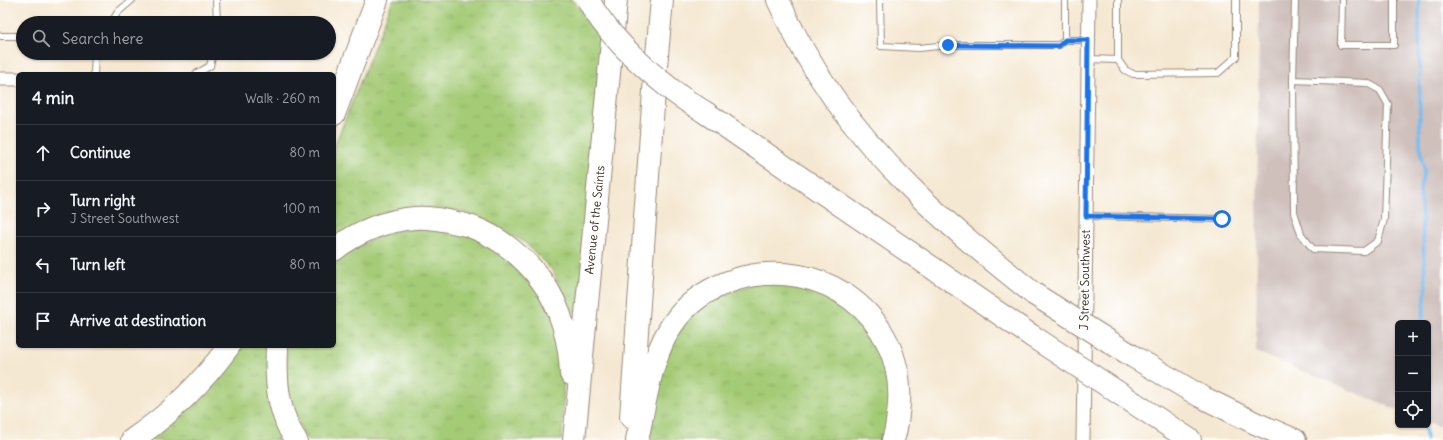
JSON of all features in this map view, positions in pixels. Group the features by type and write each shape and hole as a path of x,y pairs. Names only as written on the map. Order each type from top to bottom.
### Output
{"highway":[{"path":"336,109 377,0"},
{"path":"588,0 594,10 615,36 639,63 674,92 1032,336 1190,440"},
{"name":"Avenue of the Saints","path":"574,440 616,0"},
{"path":"629,440 655,77 662,0"},
{"path":"778,0 803,50 831,93 866,140 912,189 960,233 1034,294 1134,357 1200,396 1294,440"},
{"path":"336,249 362,232 386,224 416,218 443,220 472,227 498,240 522,258 541,280 554,302 566,336 571,372 570,440"},
{"path":"636,440 653,370 666,334 677,317 691,303 711,289 748,276 772,273 790,274 811,278 830,285 848,296 863,309 876,324 886,340 894,360 898,378 900,398 898,418 893,440"},
{"path":"132,440 153,425 188,393 217,363 228,348"},
{"path":"277,348 276,370 278,393 285,420 296,440"}],"street":[{"name":"J Street Southwest","path":"1083,440 1089,0"},
{"path":"0,79 16,79"}],"lane":[{"path":"116,16 118,12 132,0"},
{"path":"216,0 217,16"},
{"path":"880,0 881,46 919,48 948,45 1059,46 1065,40 1088,40"},
{"path":"1065,0 1065,40"},
{"path":"1118,0 1118,60 1125,70 1133,74 1218,73 1236,57 1236,0"},
{"path":"1293,80 1367,83 1380,90 1388,104 1384,219 1378,241 1364,251 1312,249 1301,234 1294,212 1293,80 1295,0"},
{"path":"1342,0 1341,45 1394,46 1394,0"},
{"path":"0,36 16,36"},
{"path":"1088,59 1118,60"},
{"path":"94,72 95,60"},
{"path":"200,72 210,66 211,60"},
{"path":"1086,216 1222,219"}],"shaded area":[{"path":"1259,0 1443,0 1443,428 1431,423 1431,320 1395,320 1395,409 1256,352"}],"green space":[{"path":"393,0 572,0 602,34 579,310 573,312 552,270 524,242 491,223 459,211 427,208 336,238 336,142"},
{"path":"431,225 492,241 548,299 564,359 562,440 307,440 305,438 294,411 286,380 287,348 336,348 336,257 385,233"},
{"path":"765,279 840,298 878,336 894,399 884,440 650,440 659,373 681,326 707,302"},
{"path":"237,348 270,348 286,440 143,440"}],"waterway":[{"path":"1419,0 1420,143 1424,171 1420,188 1426,290 1422,320"},
{"path":"1425,428 1426,440"}],"route":[{"path":"948,45 1059,46 1065,40 1088,40 1086,216 1222,219"}]}
